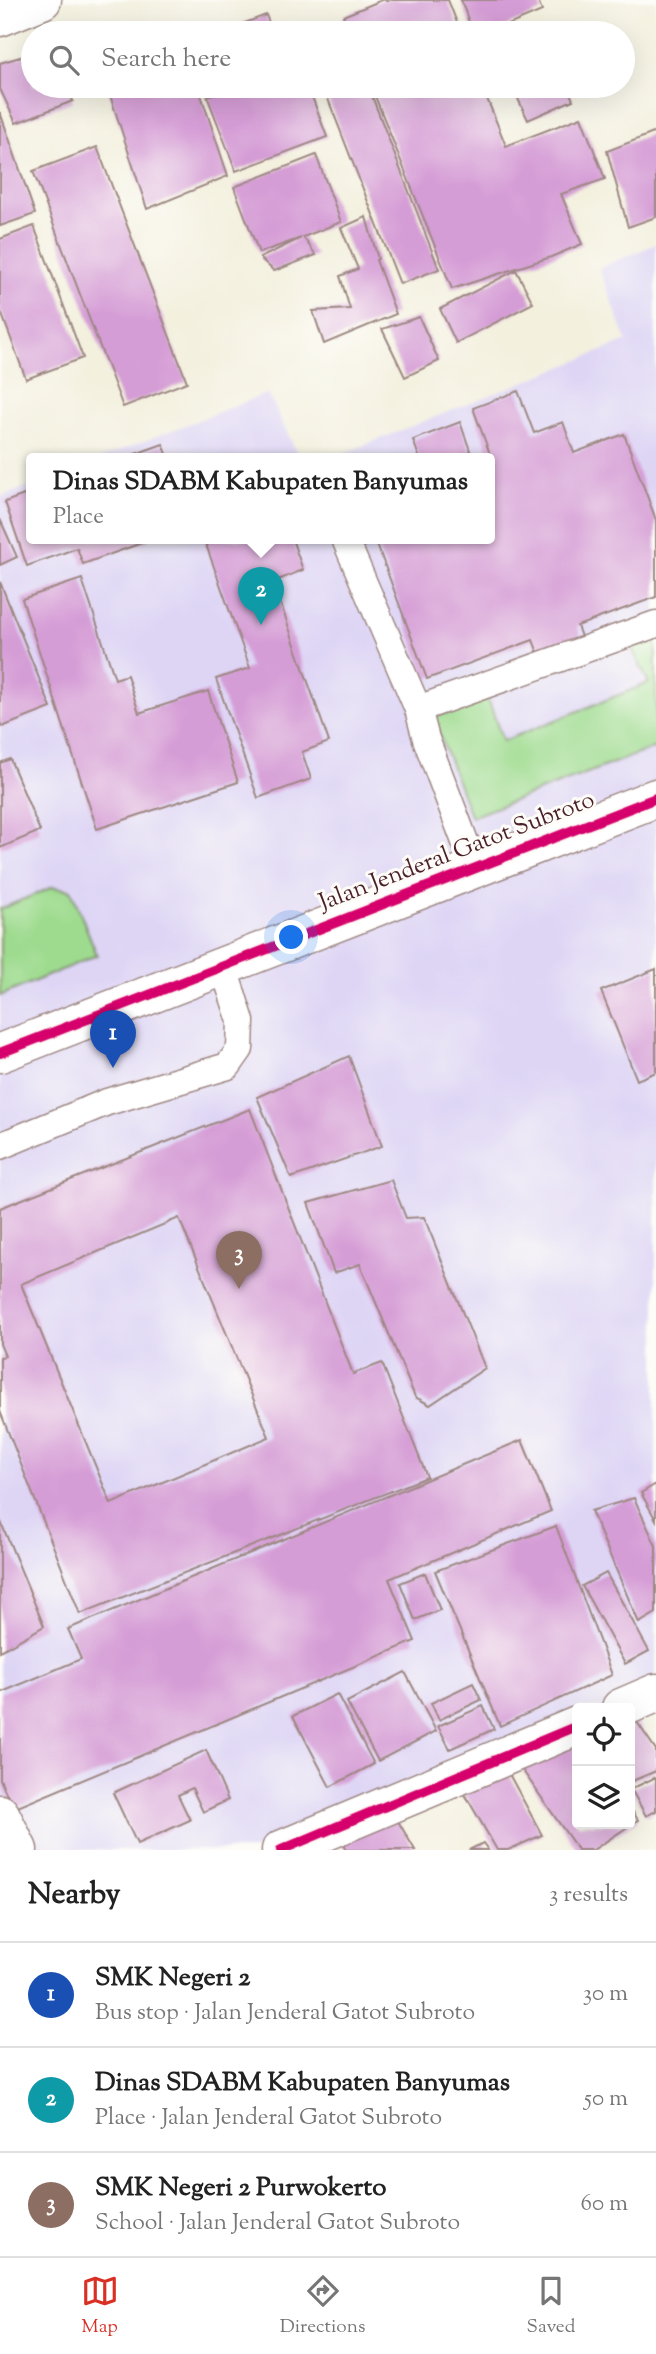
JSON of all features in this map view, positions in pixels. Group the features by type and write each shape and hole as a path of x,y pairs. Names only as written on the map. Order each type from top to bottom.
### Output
{"main road":[{"path":"0,17 42,0"},
{"name":"Jalan Jenderal Gatot Subroto","path":"0,1053 656,798"},
{"path":"633,1703 656,1693"},
{"path":"281,1850 572,1728"},
{"path":"0,1814 18,1850"}],"lane":[{"path":"347,544 418,709 426,739 475,868"},
{"path":"418,709 656,624"},
{"path":"0,1146 107,1102 228,1066 240,1049 241,1021 223,966"}],"shaded area":[{"path":"656,244 656,800 0,1062 0,497 26,487 26,544 495,544 495,453 344,453 627,341 599,268"},
{"path":"268,393 297,453 113,453"},
{"path":"656,801 656,1693 633,1703 572,1703 572,1710 281,1850 0,1850 0,1063"}],"green space":[{"path":"656,635 656,747 471,817 433,718 487,696 503,741 649,683 628,641"},
{"path":"53,887 71,890 97,955 0,996 0,909"}],"building":[{"path":"382,0 448,0 456,21 345,21 343,16"},
{"path":"461,0 538,0 542,11 518,21 469,21"},
{"path":"266,15 268,21 250,21"},
{"path":"21,57 21,98 72,98 73,101 16,123 0,89 0,63"},
{"path":"111,98 202,98 228,176 147,209"},
{"path":"208,98 312,98 327,137 236,171"},
{"path":"328,98 373,98 439,269 400,284"},
{"path":"376,98 487,98 506,146 581,117 605,179 561,194 582,244 551,257 452,289"},
{"path":"518,98 572,98 573,100 528,120"},
{"path":"0,112 35,214 0,226"},
{"path":"656,132 656,217 628,227 607,151"},
{"path":"97,147 187,382 123,407 33,171"},
{"path":"316,155 341,222 303,237 316,255 274,271 260,258 301,238 259,253 234,187"},
{"path":"366,217 378,259 376,260 396,314 324,344 313,311 350,309 340,276 358,269 341,228"},
{"path":"34,226 83,358 26,379 0,309 0,239"},
{"path":"516,270 533,303 456,343 440,309"},
{"path":"419,317 439,361 405,377 382,329"},
{"path":"518,391 534,433 563,422 574,453 624,434 656,520 656,597 577,626 583,642 540,658 533,640 427,679 377,544 495,544 495,453 490,453 473,408"},
{"path":"460,422 471,453 418,453 413,440"},
{"path":"163,444 167,453 138,453"},
{"path":"26,494 26,544 139,544 83,564 77,548 27,566 5,502"},
{"path":"0,519 17,557 0,565"},
{"path":"206,544 294,544 303,570 273,582 329,742 302,752 311,779 258,798 216,679 250,668"},
{"path":"82,579 115,679 127,675 139,713 208,691 238,782 97,829 22,599"},
{"path":"0,582 51,708 2,727 0,722"},
{"path":"10,759 40,831 0,848 0,763"},
{"path":"656,969 656,1072 637,1080 601,991"},
{"path":"349,1056 382,1146 291,1178 257,1097"},
{"path":"250,1109 353,1374 382,1363 427,1477 80,1614 0,1411 0,1357 5,1356 0,1344 0,1208","holes":["179,1218 269,1437 111,1504 21,1284"]},
{"path":"391,1180 406,1218 424,1217 485,1368 430,1405 415,1397 360,1264 334,1273 308,1203"},
{"path":"522,1440 551,1511 389,1579 415,1641 13,1809 0,1779 0,1693 81,1659 68,1629"},
{"path":"656,1484 656,1520 641,1493"},
{"path":"634,1498 656,1546 656,1613 639,1623 591,1511"},
{"path":"0,1520 44,1626 0,1651"},
{"path":"556,1526 612,1675 500,1726 435,1571"},
{"path":"425,1573 440,1610 415,1620 400,1583"},
{"path":"606,1573 649,1651 625,1664 582,1586"},
{"path":"405,1672 436,1731 378,1761 347,1702"},
{"path":"473,1683 481,1700 439,1720 431,1703"},
{"path":"337,1694 374,1764 330,1787 293,1716"},
{"path":"483,1706 494,1729 450,1749 438,1726"},
{"path":"635,1719 656,1750 656,1771 635,1780"},
{"path":"572,1736 572,1829 624,1829 593,1850 578,1850 516,1761"},
{"path":"206,1750 228,1800 203,1812 192,1788 178,1795 190,1820 137,1844 113,1793"},
{"path":"503,1763 542,1835 508,1850 497,1850 459,1784"},
{"path":"656,1777 656,1811 646,1816 635,1796 635,1787"},
{"path":"392,1811 415,1850 346,1850 336,1834"},
{"path":"483,1843 488,1850 469,1850"}],"cycle path":[{"path":"0,1053 656,798"},
{"path":"281,1850 572,1728"}],"place":[{"name":"Dinas SDABM Kabupaten Banyumas","path":"261,625"},
{"name":"SMK Negeri 2","path":"113,1068"},
{"name":"SMK Negeri 2 Purwokerto","path":"239,1289"}]}
